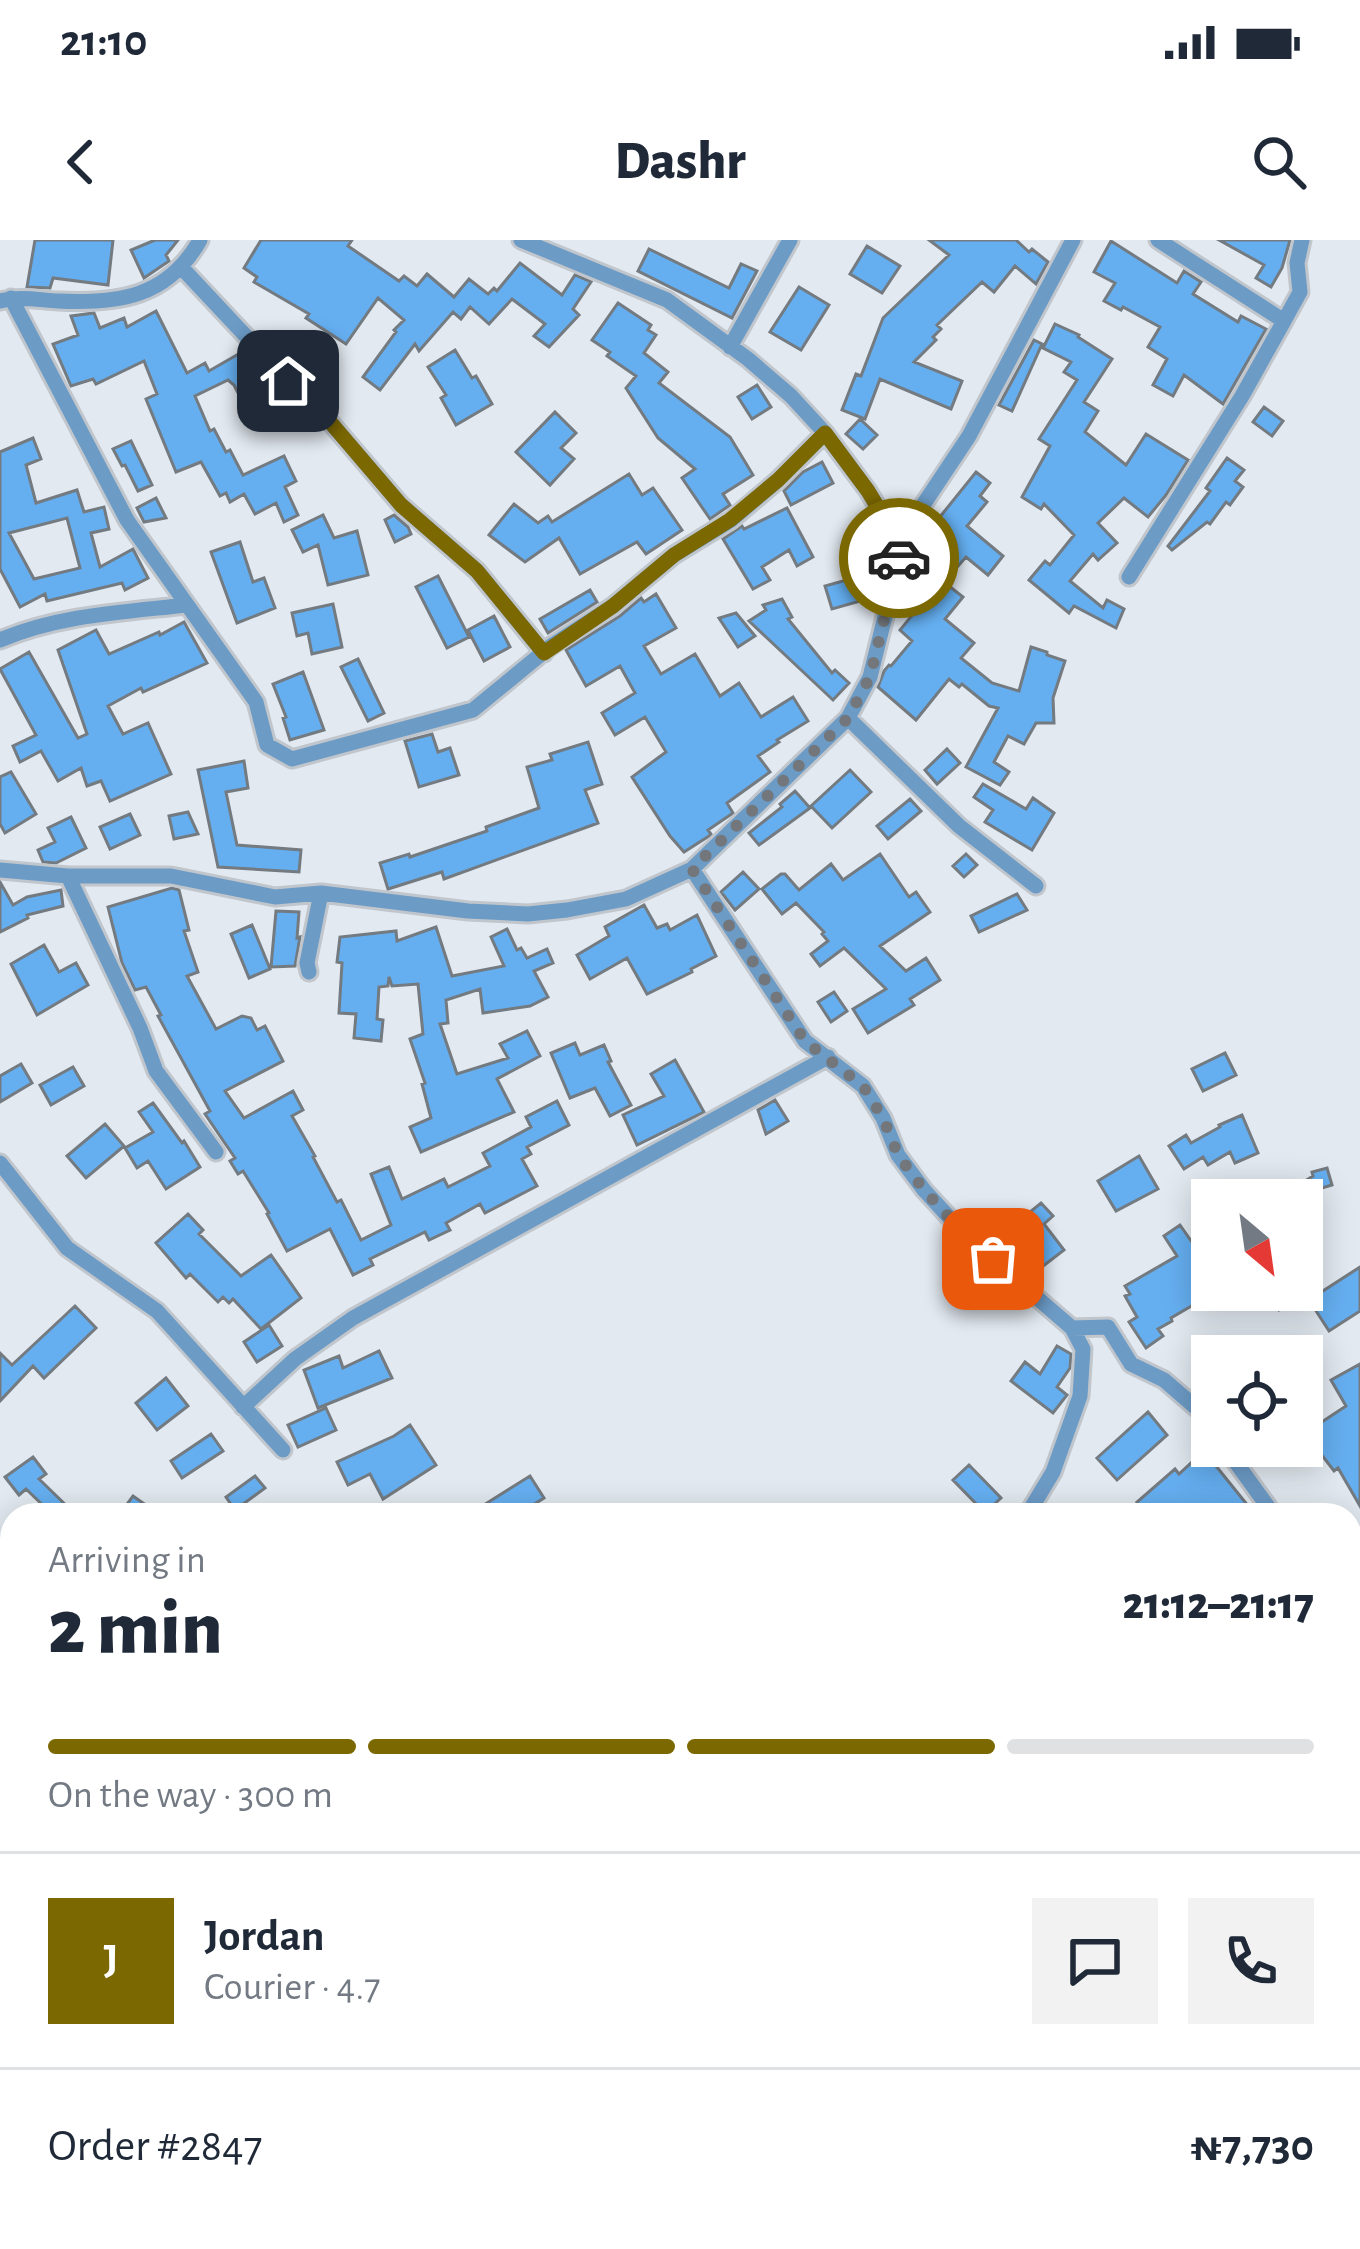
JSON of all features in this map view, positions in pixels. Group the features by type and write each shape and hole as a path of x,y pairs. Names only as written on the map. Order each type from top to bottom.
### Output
{"street":[{"path":"6,299 76,302 131,296 164,284 182,268 200,240"},
{"path":"730,347 790,240"},
{"path":"0,870 68,876 171,876 275,897 321,893 527,914 626,899 692,869 848,718 870,677 902,548 923,505 969,436 1073,240"},
{"path":"1158,240 1284,321"},
{"path":"1129,577 1242,396 1300,292 1297,263 1302,240"},
{"path":"526,241 667,300 748,359 825,433 902,548"},
{"path":"182,268 331,423 401,505 477,571 544,653"},
{"path":"6,299 127,520 256,702 267,745 292,759 473,710 674,555 730,520 825,433"},
{"path":"0,640 29,628 87,616 187,605"},
{"path":"848,718 959,826 1036,886"},
{"path":"692,869 805,1041 863,1086 898,1155 924,1190 970,1240 1072,1328 1083,1349 1080,1396 1053,1472 1034,1503"},
{"path":"68,876 156,1071 216,1152"},
{"path":"309,972 321,893"},
{"path":"243,1407 295,1359 353,1318 828,1057"},
{"path":"0,1163 67,1248 158,1312 283,1450"},
{"path":"1072,1328 1108,1327"},
{"path":"1083,1349 1108,1327"},
{"path":"1108,1327 1131,1364 1164,1380 1191,1403"},
{"path":"1239,1467 1265,1503"}],"building":[{"path":"35,240 113,240 108,285 53,278 50,288 27,287"},
{"path":"155,240 178,240 166,255 169,261 144,278 131,250"},
{"path":"261,240 352,240 348,246 399,281 404,276 417,286 427,274 454,297 469,279 488,294 494,288 497,291 520,263 562,295 575,275 591,282 573,309 579,315 549,347 534,336 545,324 512,299 489,324 470,307 461,319 453,312 419,351 415,344 380,390 363,377 404,320 378,298 346,344 306,318 309,314 254,282 257,277 244,268"},
{"path":"929,240 1016,240 1048,262 1036,284 1015,266 994,292 982,282 937,325 941,329 933,337 936,340 914,362 962,381 951,409 880,379 865,419 842,410 883,318 949,255"},
{"path":"1219,240 1290,240 1271,287 1256,278 1264,265"},
{"path":"1111,241 1177,283 1184,271 1201,282 1193,294 1238,322 1241,316 1266,329 1223,404 1184,375 1173,396 1153,385 1167,359 1148,347 1160,327 1104,301 1115,283 1094,272"},
{"path":"867,246 900,266 882,293 850,274"},
{"path":"649,249 729,288 741,264 757,271 732,318 638,271"},
{"path":"799,287 829,305 801,350 770,332"},
{"path":"618,303 651,325 648,330 656,335 644,353 668,372 659,383 730,437 753,475 723,494 730,505 710,519 682,478 695,469 658,438 626,388 636,376 592,340"},
{"path":"156,311 187,373 205,363 209,371 242,352 278,417 256,428 228,380 195,396 210,431 214,429 226,452 230,450 243,475 284,456 296,481 285,487 298,515 284,522 276,503 255,514 244,494 230,502 226,493 220,496 201,462 176,472 146,399 157,394 144,361 96,384 93,379 71,386 53,344 78,335 71,316 94,313 100,328 124,318 127,327"},
{"path":"1055,324 1112,359 1084,402 1098,411 1085,432 1126,465 1146,434 1188,460 1148,517 1124,498 1098,523 1117,543 1098,560 1093,554 1070,581 1103,608 1107,600 1124,609 1116,628 1074,606 1069,613 1029,580 1045,561 1050,565 1074,535 1044,504 1041,509 1022,497 1050,446 1039,439 1077,380 1064,372 1071,362 1043,348"},
{"path":"1034,340 1042,344 1012,411 999,405"},
{"path":"455,350 492,404 456,425 441,398 446,395 428,367"},
{"path":"757,385 771,407 752,419 738,397"},
{"path":"1264,407 1283,421 1272,436 1253,422"},
{"path":"555,412 576,433 561,448 574,459 550,485 516,452"},
{"path":"860,419 877,435 863,449 846,434"},
{"path":"33,438 41,459 26,465 36,503 77,490 84,512 104,507 109,529 91,533 100,567 133,549 148,578 125,590 122,583 47,601 45,594 20,607 0,569 0,452","holes":["67,518 80,568 34,579 9,533"]},
{"path":"131,441 152,485 138,491 113,449"},
{"path":"1227,458 1244,470 1235,481 1243,487 1210,524 1172,550 1168,546 1210,491 1206,488"},
{"path":"822,462 833,483 791,505 784,491"},
{"path":"976,472 990,483 980,496 987,502 967,526 1003,556 988,575 966,557 944,582 963,597 945,619 974,643 961,658 992,683 1019,691 1031,647 1065,661 1053,698 1054,723 1036,723 1024,744 1008,736 994,762 1009,772 1000,785 966,767 998,708 949,679 916,720 878,687 884,671 912,641 900,630 914,613 906,606 917,591 909,585 918,574 913,571 940,536 931,528"},
{"path":"629,474 642,495 653,488 682,530 646,554 637,542 580,574 559,538 525,562 489,535 514,504 538,523 548,516 552,522"},
{"path":"156,498 166,518 144,522 137,508"},
{"path":"787,508 813,557 797,566 789,550 762,567 770,580 753,589 723,539"},
{"path":"323,515 334,538 357,531 368,575 328,585 318,545 303,552 292,530"},
{"path":"394,515 411,534 395,542 385,520"},
{"path":"240,542 253,582 264,578 275,608 237,623 211,552"},
{"path":"864,575 871,598 832,609 825,586"},
{"path":"438,576 469,637 447,648 416,587"},
{"path":"590,590 597,602 548,633 540,619"},
{"path":"656,594 676,628 644,646 661,674 695,654 720,696 739,683 761,717 793,697 808,721 758,756 770,772 727,803 733,813 684,852 632,777 666,752 645,717 615,735 602,713 635,693 620,666 586,686 566,650 641,598 644,602"},
{"path":"782,599 792,617 788,619 832,673 835,670 849,683 833,700 749,621 766,610 763,605"},
{"path":"333,604 342,647 312,654 308,633 297,636 292,613"},
{"path":"736,613 755,636 738,647 719,618"},
{"path":"494,616 510,647 484,661 468,630"},
{"path":"184,622 207,663 108,706 123,734 148,723 171,774 110,801 101,781 87,786 81,768 58,781 41,751 20,762 13,746 36,735 0,669 29,652 78,738 87,734 58,650 96,630 109,654"},
{"path":"358,659 384,713 368,721 341,667"},
{"path":"303,672 324,730 290,740 273,684"},
{"path":"432,734 438,752 450,748 459,775 419,787 405,741"},
{"path":"588,742 602,784 585,790 598,823 444,879 442,872 388,889 380,863 487,831 486,827 539,808 527,767"},
{"path":"947,749 960,763 937,784 925,770"},
{"path":"244,761 248,788 226,792 237,845 301,850 299,872 218,867 198,770"},
{"path":"850,770 871,792 832,828 811,806"},
{"path":"11,772 36,814 5,833 0,824 0,777"},
{"path":"983,784 1026,809 1033,798 1054,813 1032,850 985,822 993,810 974,797"},
{"path":"795,791 810,808 759,845 749,833"},
{"path":"910,799 921,811 888,839 877,826"},
{"path":"188,812 198,834 174,839 169,816"},
{"path":"130,814 140,835 110,849 100,827"},
{"path":"71,817 86,848 56,863 43,862 38,850 55,842 48,828"},
{"path":"880,854 909,897 916,892 930,912 880,946 906,971 926,958 940,980 910,999 914,1005 868,1033 853,1009 886,989 844,948 820,966 811,954 828,941 824,932 796,903 782,914 762,889 785,874 799,890 831,864 843,880"},
{"path":"966,854 977,865 964,877 953,866"},
{"path":"743,872 759,889 735,910 721,892"},
{"path":"0,882 13,905 61,890 63,906 27,915 0,932"},
{"path":"179,890 189,930 184,931 198,972 187,976 216,1029 242,1016 251,1018 257,1030 265,1026 283,1061 225,1091 244,1118 293,1091 303,1110 292,1116 361,1240 391,1225 371,1174 389,1167 402,1199 444,1179 448,1187 490,1166 483,1153 531,1127 526,1117 557,1101 569,1125 527,1147 531,1154 522,1159 537,1186 485,1213 480,1204 446,1223 450,1230 429,1240 425,1232 370,1259 373,1265 353,1275 330,1229 287,1251 243,1171 238,1174 230,1161 235,1158 205,1114 210,1111 146,987 135,990 122,963 108,907"},
{"path":"1017,894 1027,910 979,932 971,916"},
{"path":"644,905 657,928 667,924 670,930 697,915 716,956 647,994 627,958 590,979 577,955 609,936 605,927"},
{"path":"276,911 299,912 295,966 271,967"},
{"path":"252,925 270,969 249,978 231,934"},
{"path":"436,927 452,976 504,966 491,937 507,929 517,950 521,948 527,958 547,949 553,963 534,971 548,997 530,1006 483,1013 480,989 446,1000 448,1023 440,1024 457,1074 508,1058 500,1044 527,1031 540,1056 497,1079 514,1112 421,1152 410,1127 431,1118 410,1039 423,1034 418,984 392,986 389,977 388,986 379,987 381,1041 354,1038 356,1014 339,1013 342,963 337,962 340,937 396,931 397,941"},
{"path":"44,945 59,972 76,963 88,985 37,1015 11,964"},
{"path":"834,992 847,1011 831,1022 818,1002"},
{"path":"575,1043 580,1055 604,1045 631,1105 610,1116 595,1088 570,1098 551,1053"},
{"path":"1225,1053 1236,1075 1203,1091 1192,1069"},
{"path":"675,1060 704,1112 637,1145 623,1115 664,1096 651,1074"},
{"path":"21,1064 32,1083 0,1102 0,1076"},
{"path":"73,1067 84,1086 51,1105 40,1085"},
{"path":"775,1100 788,1121 766,1134 758,1110"},
{"path":"153,1103 200,1167 166,1189 148,1161 137,1168 125,1148 153,1132 139,1112"},
{"path":"1242,1115 1258,1153 1235,1163 1230,1152 1208,1165 1203,1157 1184,1169 1169,1146 1186,1135 1191,1143"},
{"path":"105,1124 124,1146 86,1178 67,1156"},
{"path":"1139,1156 1158,1189 1116,1211 1098,1181"},
{"path":"1327,1168 1332,1185 1323,1188 1323,1179 1308,1179 1312,1172"},
{"path":"1041,1203 1053,1216 1044,1224 1064,1250 1038,1270 1022,1251 1030,1245 1014,1225"},
{"path":"188,1214 203,1230 199,1234 241,1276 271,1255 301,1298 261,1329 233,1299 229,1303 223,1297 218,1302 190,1274 186,1278 156,1243"},
{"path":"1180,1225 1191,1241 1191,1306 1158,1329 1163,1336 1146,1348 1129,1322 1137,1317 1125,1296 1130,1294 1125,1286 1177,1256 1164,1236"},
{"path":"1360,1267 1360,1311 1329,1331 1316,1311 1323,1311 1323,1291"},
{"path":"75,1306 96,1328 44,1378 33,1366 0,1401 0,1353 12,1365"},
{"path":"269,1325 282,1346 257,1362 244,1342"},
{"path":"1057,1346 1071,1354 1070,1368 1057,1387 1067,1395 1053,1413 1011,1381 1025,1362 1040,1374"},
{"path":"379,1351 392,1378 318,1408 304,1370 339,1356 343,1368"},
{"path":"1360,1364 1360,1503 1338,1468 1334,1471 1323,1457 1323,1421 1346,1406 1331,1380"},
{"path":"166,1378 188,1406 157,1430 136,1403"},
{"path":"326,1408 336,1430 298,1447 288,1425"},
{"path":"1148,1412 1167,1435 1117,1480 1097,1458"},
{"path":"410,1425 436,1465 383,1499 370,1474 348,1485 337,1462"},
{"path":"211,1434 223,1451 182,1478 171,1461"},
{"path":"33,1457 46,1474 39,1479 64,1503 41,1503 26,1489 19,1495 5,1477"},
{"path":"1191,1463 1191,1467 1217,1467 1246,1503 1137,1502 1175,1469 1179,1474"},
{"path":"969,1465 1001,1498 996,1503 975,1503 953,1480"},
{"path":"255,1476 265,1488 245,1503 230,1503 226,1497"},
{"path":"530,1476 544,1498 536,1503 487,1503"}],"way so far":[{"path":"899,558 870,677 848,718 692,869 805,1041 863,1086 898,1155 924,1190 993,1259"}],"route":[{"path":"288,381 401,505 477,571 544,653 613,606 674,555 730,520 825,433 902,548 899,558"}]}
